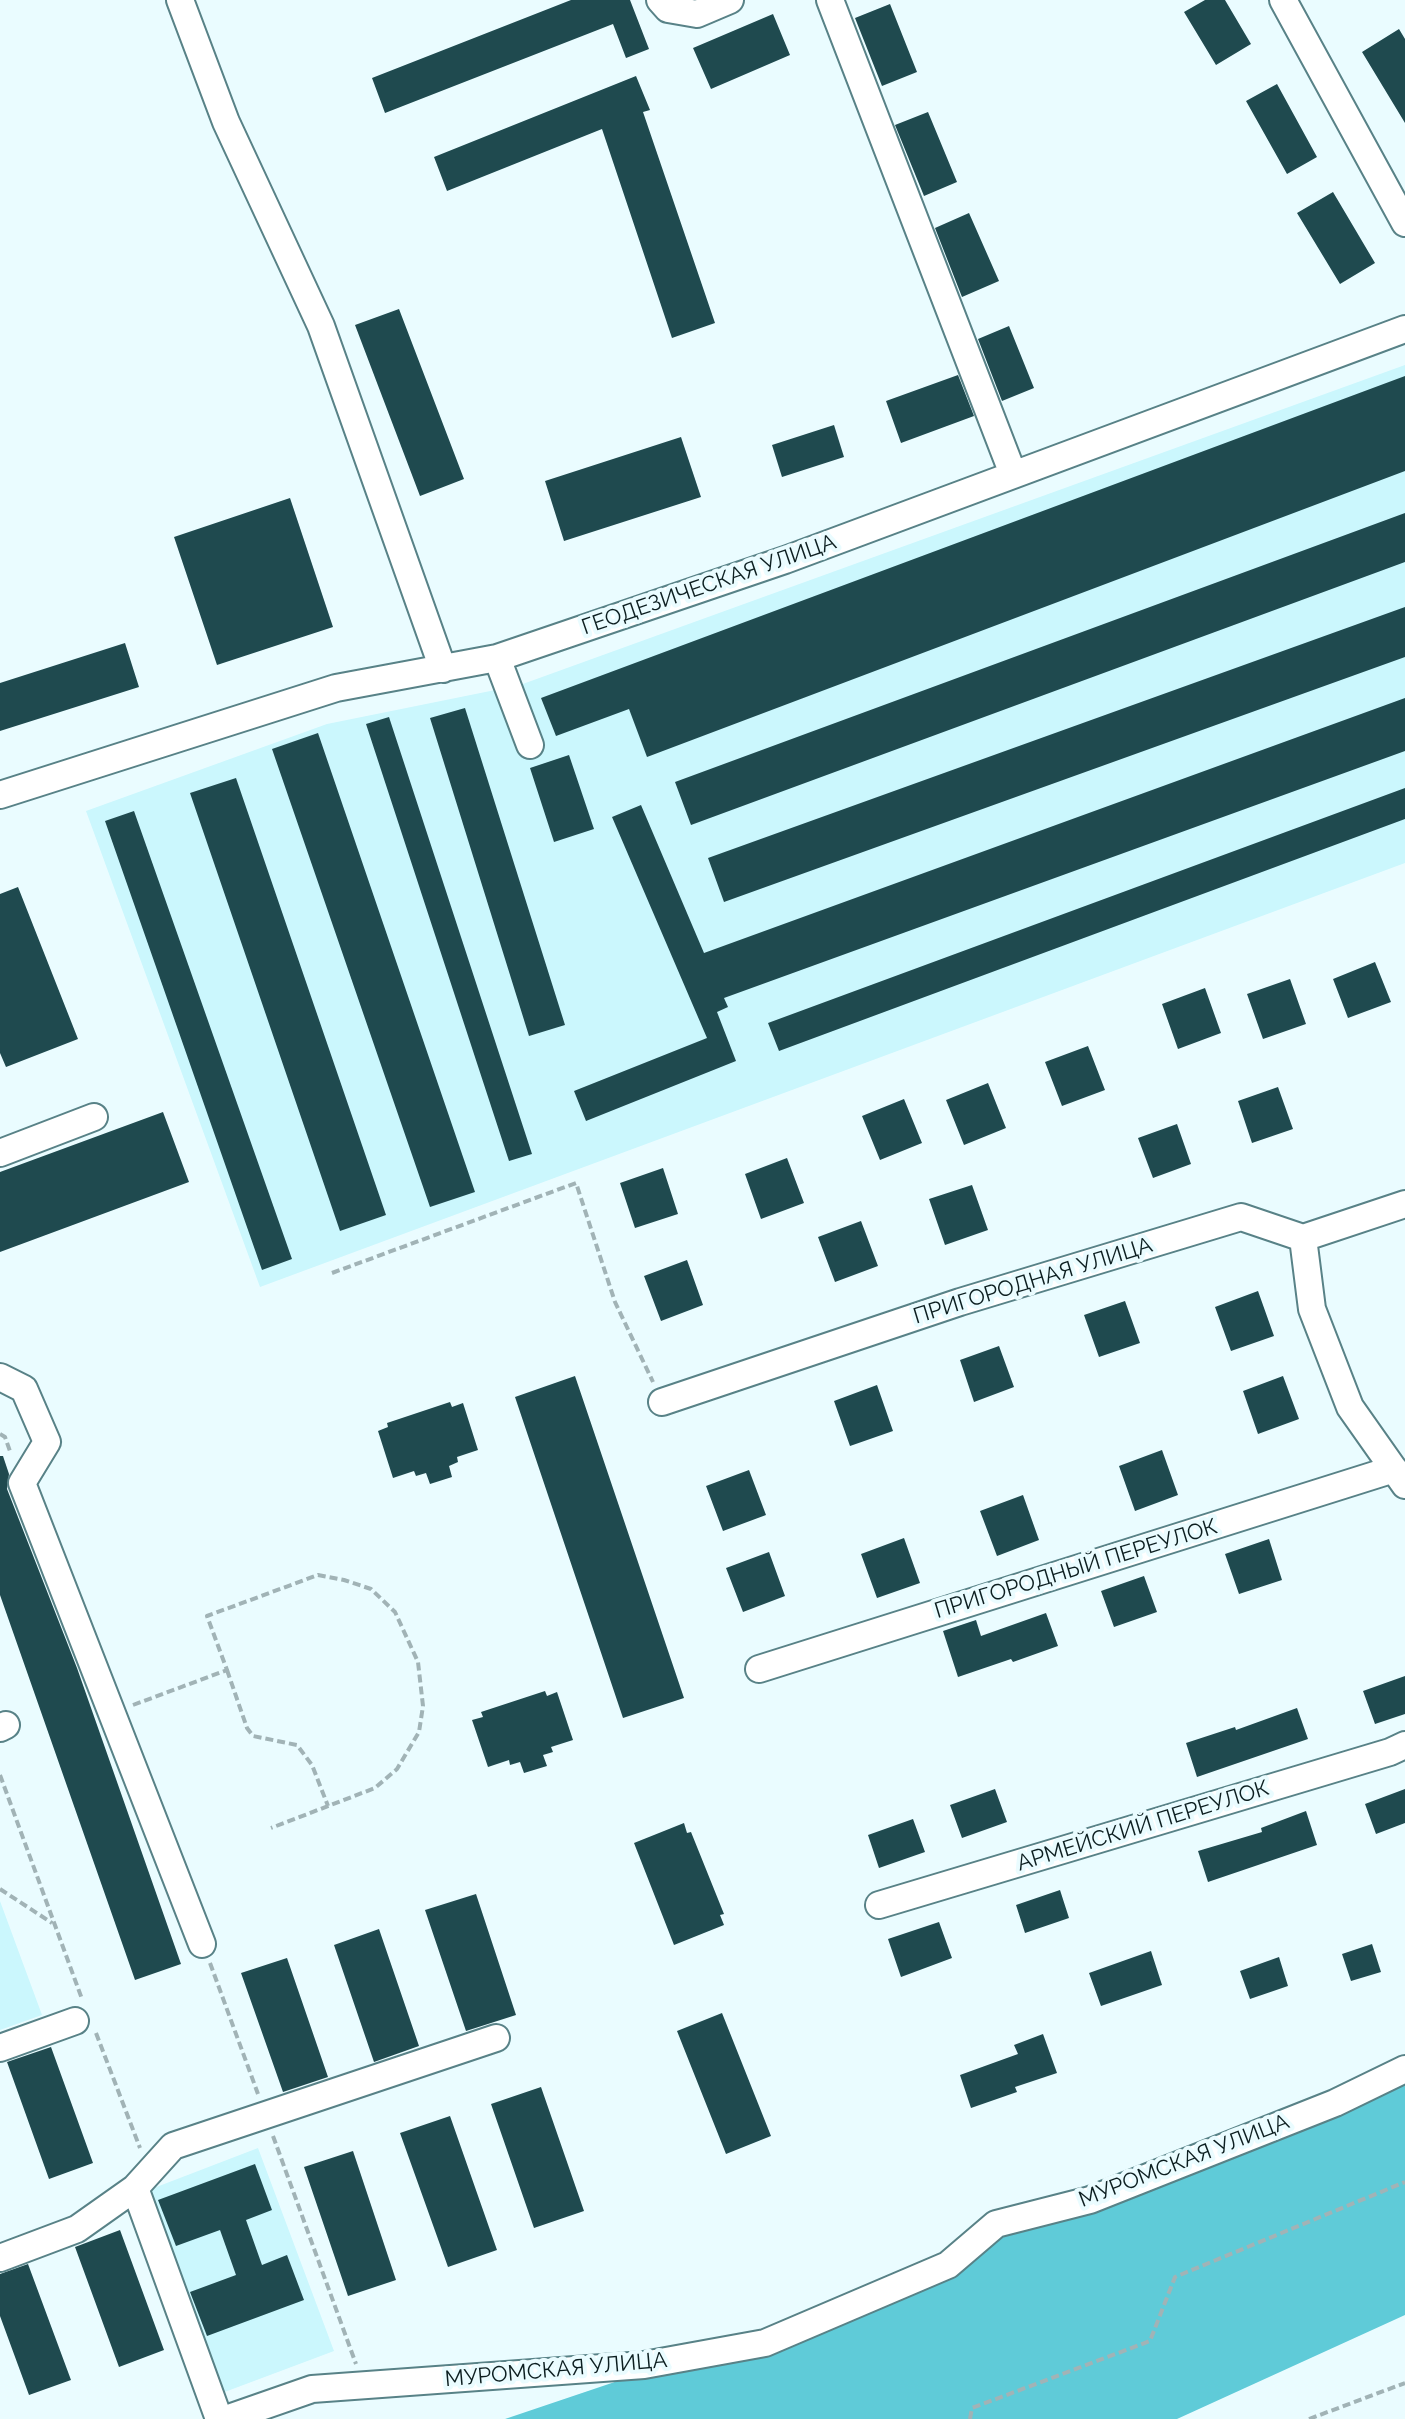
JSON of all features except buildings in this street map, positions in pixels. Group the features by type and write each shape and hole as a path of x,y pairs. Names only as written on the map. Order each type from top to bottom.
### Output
{"street":[{"path":"180,0 226,122 321,326 443,669"},
{"path":"660,0 668,9 697,14 730,0"},
{"path":"830,0 1013,474"},
{"path":"1283,0 1405,223"},
{"name":"ГЕОДЕЗИЧЕСКАЯ УЛИЦА","path":"0,795 336,688 497,658 785,560 1405,329"},
{"path":"497,658 530,745"},
{"path":"0,1153 94,1117"},
{"path":"1399,1477 1350,1407 1312,1309 1303,1238 1405,1204"},
{"name":"ПРИГОРОДНАЯ УЛИЦА","path":"662,1402 960,1302 1241,1217 1303,1238"},
{"path":"0,1376 24,1389 47,1442 22,1483 202,1944"},
{"name":"ПРИГОРОДНЫЙ ПЕРЕУЛОК","path":"759,1669 1399,1477"},
{"name":"АРМЕЙСКИЙ ПЕРЕУЛОК","path":"879,1905 1405,1745"},
{"path":"0,2048 85,2020"},
{"path":"0,2258 77,2229 142,2181 173,2146 496,2038"},
{"name":"МУРОМСКАЯ УЛИЦА","path":"226,2419 312,2389 644,2365 765,2343 948,2265 996,2224 1090,2200 1335,2103 1405,2069"},
{"path":"142,2181 219,2419"}],"path":[{"path":"332,1273 576,1183 615,1302 662,1402"},
{"path":"271,1828 375,1788 397,1769 419,1732 423,1706 418,1662 395,1612 371,1589 318,1575 207,1616 247,1728 253,1736 297,1745 312,1765 328,1806"},
{"path":"112,1713 227,1670"},
{"path":"0,1775 142,2181"},
{"path":"0,1889 54,1924"},
{"path":"202,1944 364,2385"},
{"path":"970,2419 972,2408 1150,2341 1175,2277 1405,2182"},
{"path":"1309,2419 1405,2383"}],"shaded area":[{"path":"1405,365 1405,863 260,1287 86,811 327,724 520,685"},
{"path":"0,1901 42,2015 0,2030"},
{"path":"1405,2078 1405,2315 1177,2419 505,2419 754,2335 1349,2097"},
{"path":"258,2148 334,2351 222,2393 146,2191"}]}
